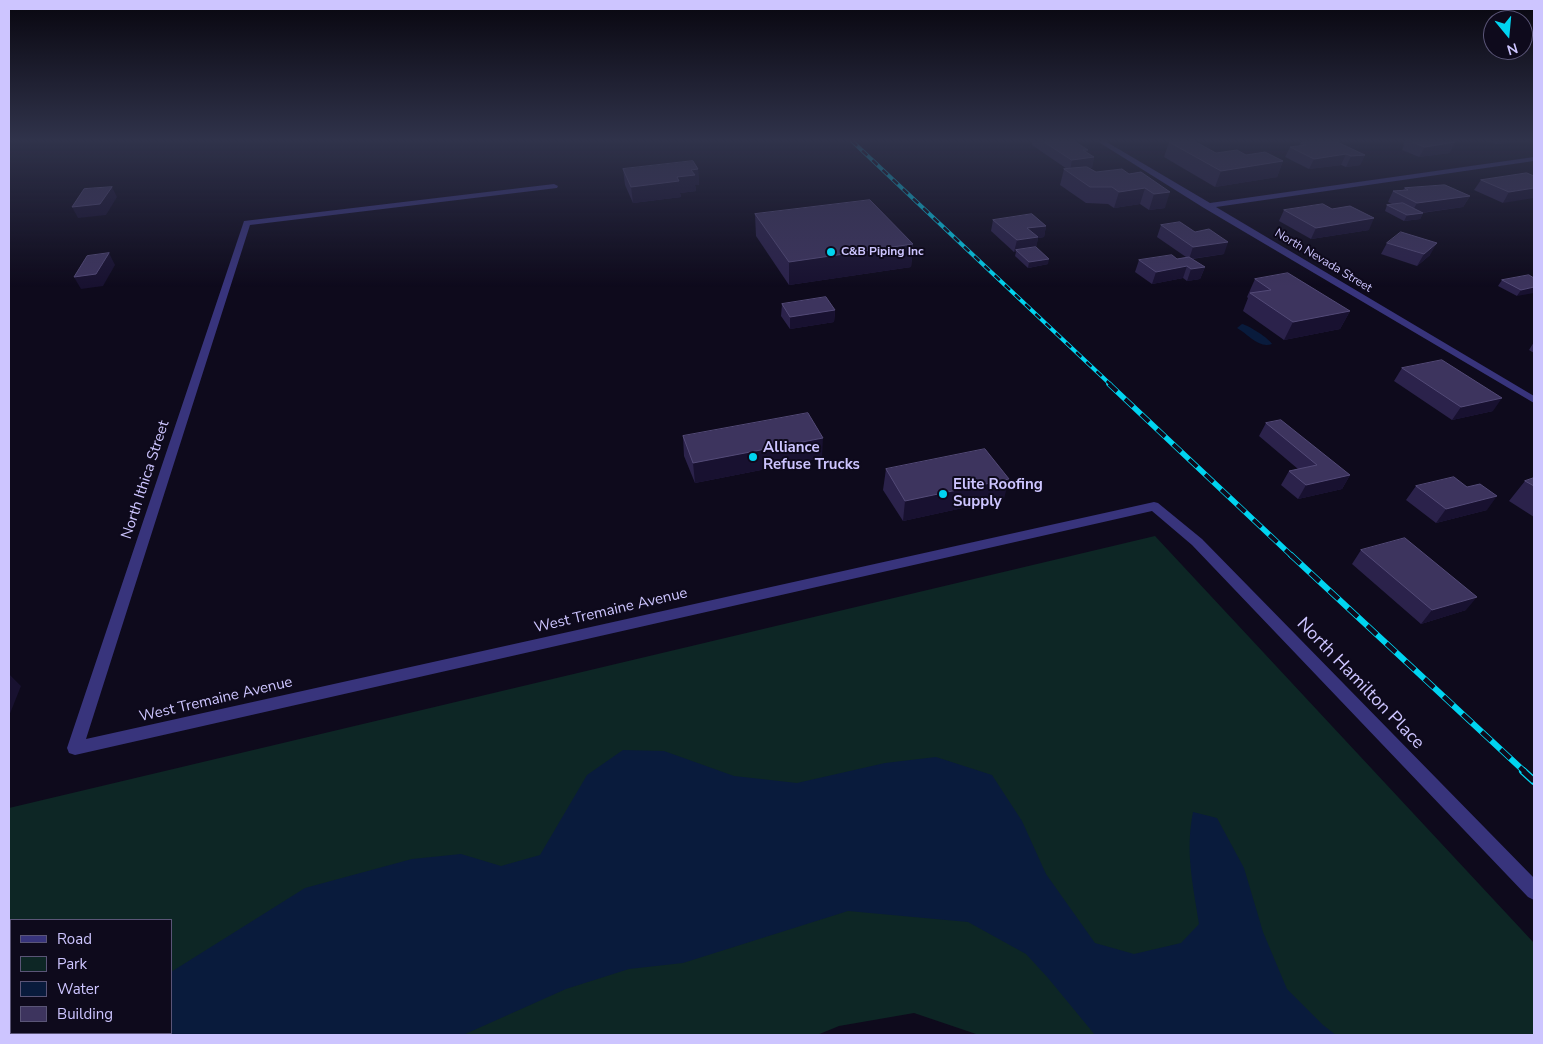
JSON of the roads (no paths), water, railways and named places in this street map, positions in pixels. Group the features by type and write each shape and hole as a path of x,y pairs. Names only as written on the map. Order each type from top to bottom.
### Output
{"street":[{"name":"North Ithica Street","path":"75,748 247,223 523,190"},
{"name":"North Nevada Street","path":"1180,190 1534,400"},
{"path":"1207,206 1323,190"},
{"name":"West Tremaine Avenue","path":"75,748 1154,506"},
{"name":"North Hamilton Place","path":"1154,506 1197,542 1534,892"}],"water":[{"path":"1242,324 1258,332 1272,344 1258,343 1237,328"},
{"path":"623,750 664,751 734,776 797,783 885,763 936,757 992,775 1022,821 1046,874 1095,943 1134,954 1181,943 1199,924 1192,882 1190,854 1193,812 1217,818 1244,868 1263,932 1287,989 1323,1025 1336,1035 1095,1035 1026,954 968,922 848,911 683,963 629,969 566,989 463,1035 67,1035 172,1034 172,971 305,888 412,859 461,854 501,866 540,855 587,775"}],"railway":[{"path":"904,190 1111,385"},
{"path":"1109,384 1292,556"},
{"path":"1291,555 1525,772"},
{"path":"1523,771 1534,781"}],"place":[{"name":"C&B Piping Inc","path":"831,252"},
{"name":"Alliance Refuse Trucks","path":"753,457"},
{"name":"Elite Roofing Supply","path":"943,494"}]}
